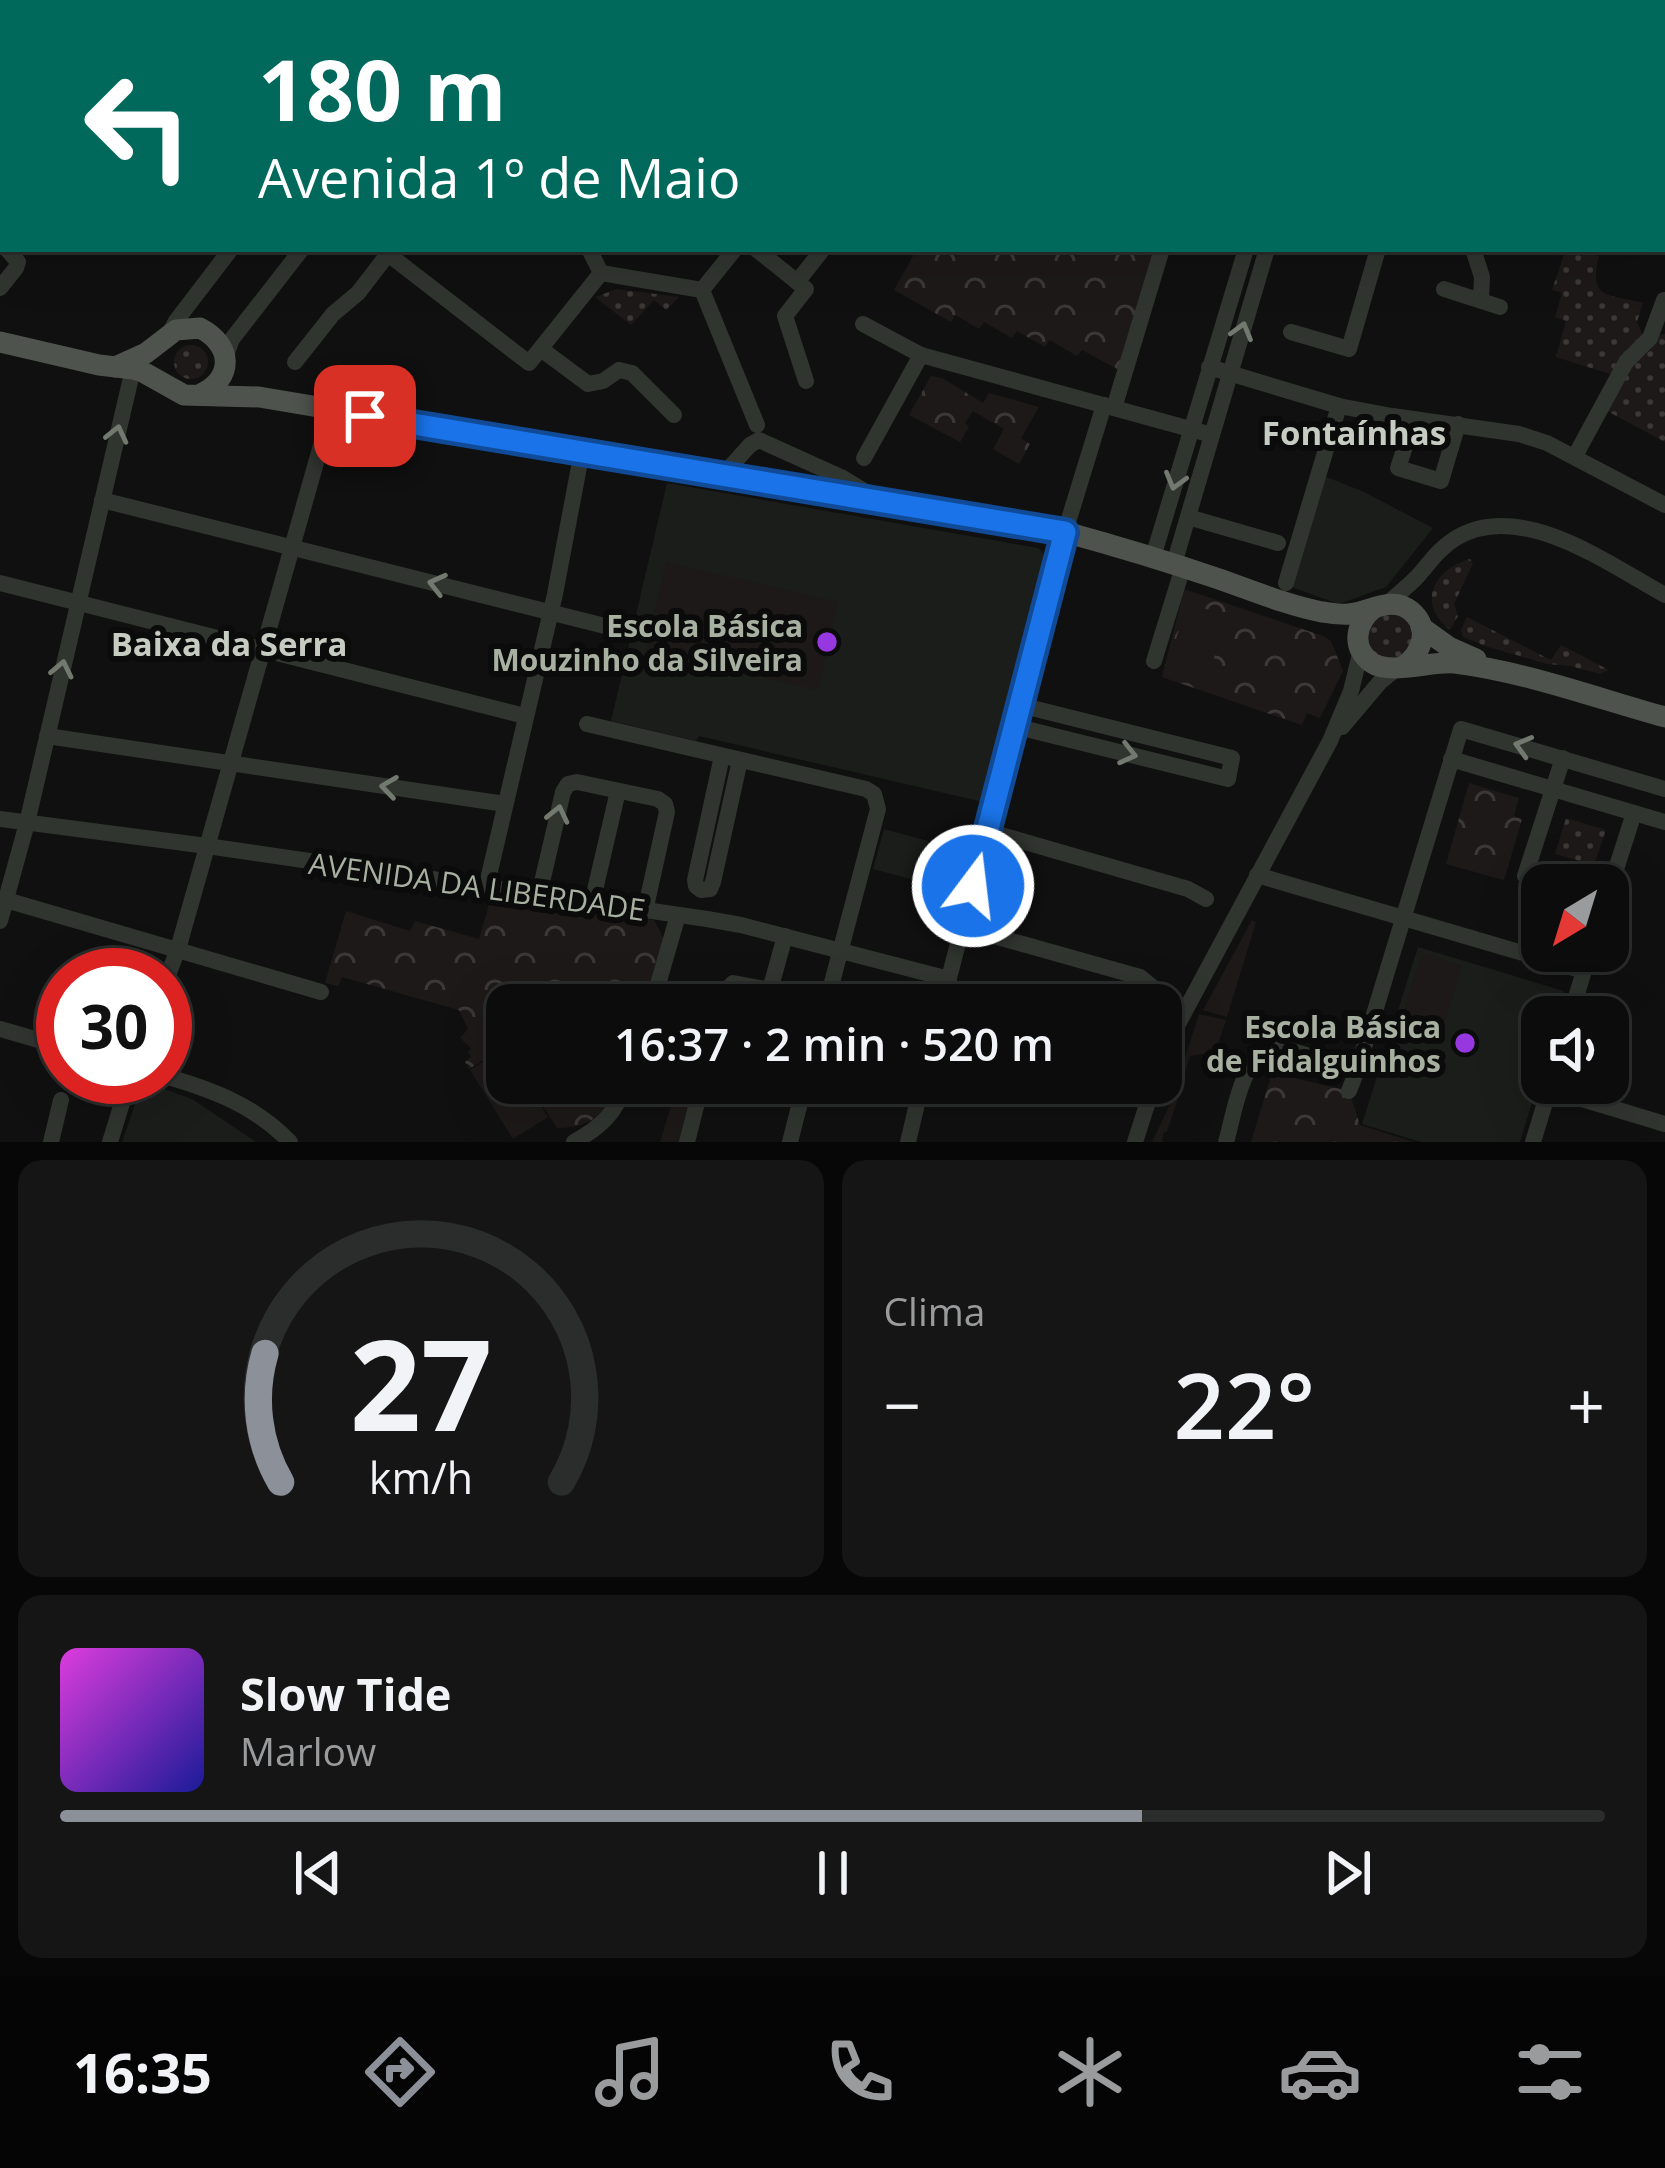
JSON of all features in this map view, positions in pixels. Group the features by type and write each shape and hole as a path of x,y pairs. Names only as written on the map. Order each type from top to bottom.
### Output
{"main road":[{"path":"124,368 166,337 184,328 200,328 219,342 225,362 259,397"},
{"path":"166,337 156,365 170,388"},
{"path":"0,342 143,372 184,395 259,397 1065,532 1306,609 1344,614 1400,605 1449,646 1504,671"},
{"path":"200,394 214,387 225,362"},
{"path":"1360,648 1360,624 1381,605"},
{"path":"1306,609 1341,630 1376,665 1440,662 1504,671 1665,717"},
{"path":"1400,667 1418,654 1419,623"}],"street":[{"path":"0,288 18,262 10,252"},
{"path":"166,337 229,252"},
{"path":"225,362 232,339 300,252"},
{"path":"591,252 601,273"},
{"path":"702,290 733,252"},
{"path":"760,252 806,289 785,316 806,381"},
{"path":"797,282 821,252"},
{"path":"948,984 1065,532 1161,252"},
{"path":"1154,661 1190,429 1245,252"},
{"path":"1170,563 1188,517 1266,252"},
{"path":"1291,332 1349,349 1377,252"},
{"path":"1474,252 1482,277 1481,300"},
{"path":"295,362 388,254 530,363 601,273"},
{"path":"601,273 702,290"},
{"path":"1444,289 1500,307"},
{"path":"702,290 757,425"},
{"path":"1575,456 1626,362 1650,338 1664,299"},
{"path":"863,324 921,355 1212,435"},
{"path":"541,349 587,384 603,382 619,370 632,373 674,415"},
{"path":"864,458 921,355"},
{"path":"0,921 101,500 124,368"},
{"path":"1209,368 1339,406 1547,442 1665,505"},
{"path":"1286,584 1339,406"},
{"path":"178,948 331,410"},
{"path":"1414,419 1398,469 1441,482 1458,424"},
{"path":"722,475 760,440 885,503"},
{"path":"486,888 570,525 581,451"},
{"path":"101,500 605,626"},
{"path":"1188,517 1278,543"},
{"path":"1381,605 1460,536 1478,529 1516,526 1578,548 1665,595"},
{"path":"1419,575 1419,623"},
{"path":"0,583 525,716"},
{"path":"1182,1022 1330,741 1351,691 1360,648"},
{"path":"1330,741 1380,682 1400,667"},
{"path":"1014,726 1228,779 1232,758 1020,706"},
{"path":"587,724 866,789 877,797 878,809 831,984"},
{"path":"1349,1090 1461,729 1665,789"},
{"path":"47,736 505,804"},
{"path":"710,855 731,758"},
{"path":"1530,864 1563,758"},
{"path":"1451,759 1665,822"},
{"path":"539,896 566,787 577,782 658,800 667,808 645,911"},
{"path":"592,903 618,791"},
{"path":"1618,864 1634,813"},
{"name":"AVENIDA DA LIBERDADE","path":"0,819 741,925 949,979"},
{"path":"987,831 1188,889 1206,899"},
{"path":"1258,875 1521,952"},
{"path":"6,900 174,948"},
{"path":"658,984 678,915"},
{"path":"962,927 1140,977 1149,984"},
{"path":"772,984 785,937"},
{"path":"192,953 321,992"},
{"path":"0,1029 36,1039"},
{"path":"1226,1142 1244,1082 1258,1055 1282,1048 1357,1070"},
{"path":"192,1084 239,1102 290,1142"},
{"path":"51,1142 61,1104"},
{"path":"110,1142 122,1104"},
{"path":"574,1142 596,1130 616,1104"},
{"path":"687,1142 697,1104"},
{"path":"790,1142 800,1104"},
{"path":"908,1142 917,1104"},
{"path":"1135,1142 1147,1104"},
{"path":"1533,1142 1545,1104"},
{"path":"1619,1104 1665,1124"}],"shaded area":[{"path":"1324,476 1433,528 1386,587 1339,604 1291,587"},
{"name":"Escola Básica Mouzinho da Silveira","path":"667,483 1038,548 1043,553 1045,562 983,802 699,736 696,741 611,721"},
{"path":"884,829 928,841 918,881 873,869"},
{"name":"Escola Básica de Fidalguinhos","path":"1418,947 1564,991 1563,996 1521,996 1521,1104 1532,1104 1520,1142 1421,1142 1362,1124"},
{"path":"192,1099 256,1142 122,1142 135,1104 192,1104"}],"green space":[{"path":"915,252 1157,252 1123,372 1082,350 1077,356 1050,340 1045,347 1017,331 1012,338 984,322 979,329 955,315 951,322 894,290"},
{"path":"1565,252 1593,252 1599,256 1599,288 1643,303 1637,322 1642,334 1610,374 1556,357 1566,321 1555,317 1562,293 1552,290"},
{"path":"617,289 679,297 666,310 654,300 631,325 595,297"},
{"path":"1665,334 1665,442 1607,411 1632,366"},
{"path":"191,345 203,350 208,362 203,374 191,379 179,374 174,362 179,350"},
{"path":"931,376 983,403 989,393 1039,407 1021,438 1030,444 1019,464 993,449 1004,429 973,411 960,442 909,415"},
{"path":"1470,559 1473,563 1454,604 1458,616 1450,630 1434,609 1434,588 1447,571"},
{"path":"666,562 838,602 818,690 646,650"},
{"path":"1184,589 1331,641 1343,671 1320,718 1307,713 1302,725 1162,677"},
{"path":"1188,603 1228,616 1204,688 1164,675"},
{"path":"1389,613 1405,620 1412,636 1405,652 1389,659 1373,652 1366,636 1373,620"},
{"path":"1467,617 1551,660 1561,645 1609,670 1600,674 1488,647 1463,637"},
{"path":"1469,783 1519,798 1514,816 1522,819 1504,880 1446,864"},
{"path":"1566,818 1606,830 1594,864 1555,854"},
{"path":"491,898 654,920 664,939 650,984 486,984 486,1059 469,1069 465,1062 471,1048 460,1038 468,1029 459,1010 342,977 338,986 325,983 346,911 410,931 415,921 479,939"},
{"path":"1252,920 1256,922 1227,1017 1203,1010"},
{"path":"1422,953 1462,966 1441,1034 1400,1022"},
{"path":"1199,1014 1226,1020 1214,1057 1190,1056 1182,1083 1182,1067"},
{"path":"486,1060 486,1096 470,1070"},
{"path":"1272,1073 1349,1091 1360,1125 1413,1142 1251,1142"},
{"path":"491,1104 540,1104 548,1117 513,1139"},
{"path":"542,1104 606,1104 588,1122 557,1128"},
{"path":"672,1104 688,1104 679,1142 660,1142"},
{"path":"1170,1104 1176,1104 1164,1142 1152,1142"}],"place":[{"name":"Escola Básica Mouzinho da Silveira","path":"827,642"},
{"name":"Escola Básica de Fidalguinhos","path":"1465,1043"}],"district":[{"name":"Fontaínhas","path":"1354,432"},
{"name":"Baixa da Serra","path":"229,643"}],"route":[{"path":"365,416 1065,532 973,886"}]}
